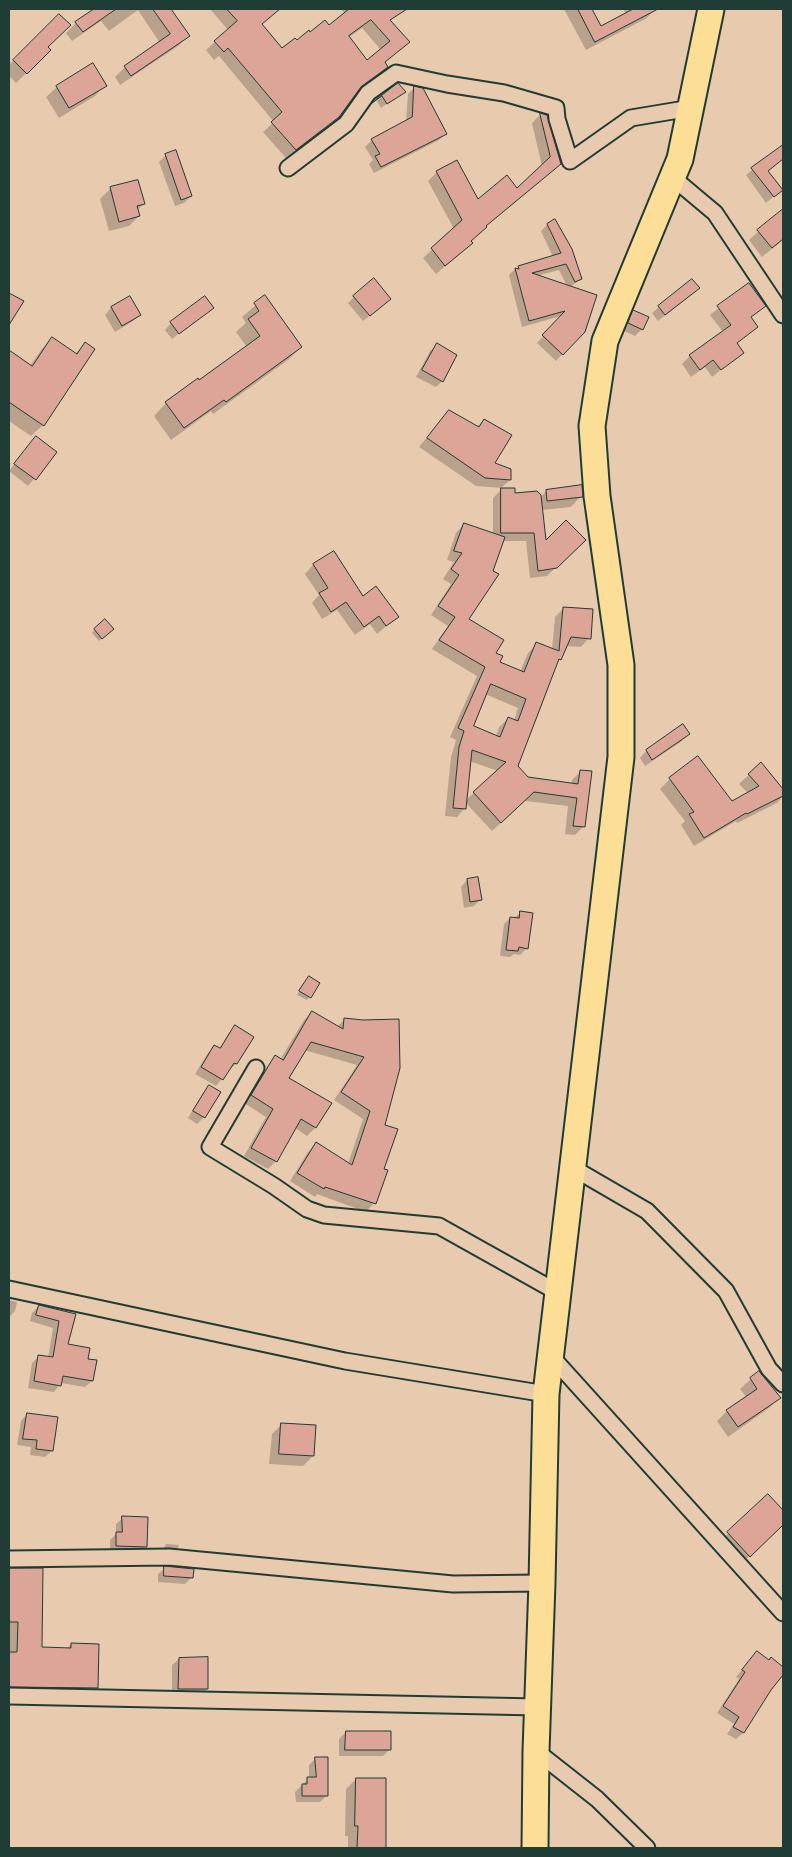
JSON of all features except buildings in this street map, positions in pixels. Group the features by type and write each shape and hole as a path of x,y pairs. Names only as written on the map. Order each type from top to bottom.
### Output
{"highway":[{"path":"535,1848 546,1394 621,757 621,664 597,496 592,426 605,341 680,159 711,9"}],"street":[{"path":"288,168 346,124 368,93 396,73 446,84 504,93 556,108 556,118 570,161 631,118 691,108"},
{"path":"672,177 714,212 783,315"},
{"path":"256,1068 210,1147 274,1186 307,1209 324,1215 439,1226 557,1292"},
{"path":"573,1168 647,1211 726,1291 769,1369 783,1384"},
{"path":"9,1289 345,1361 546,1394"},
{"path":"551,1356 783,1612"},
{"path":"9,1559 169,1557 453,1584 542,1583"},
{"path":"9,1696 538,1707"},
{"path":"536,1751 597,1798 647,1848"}]}
